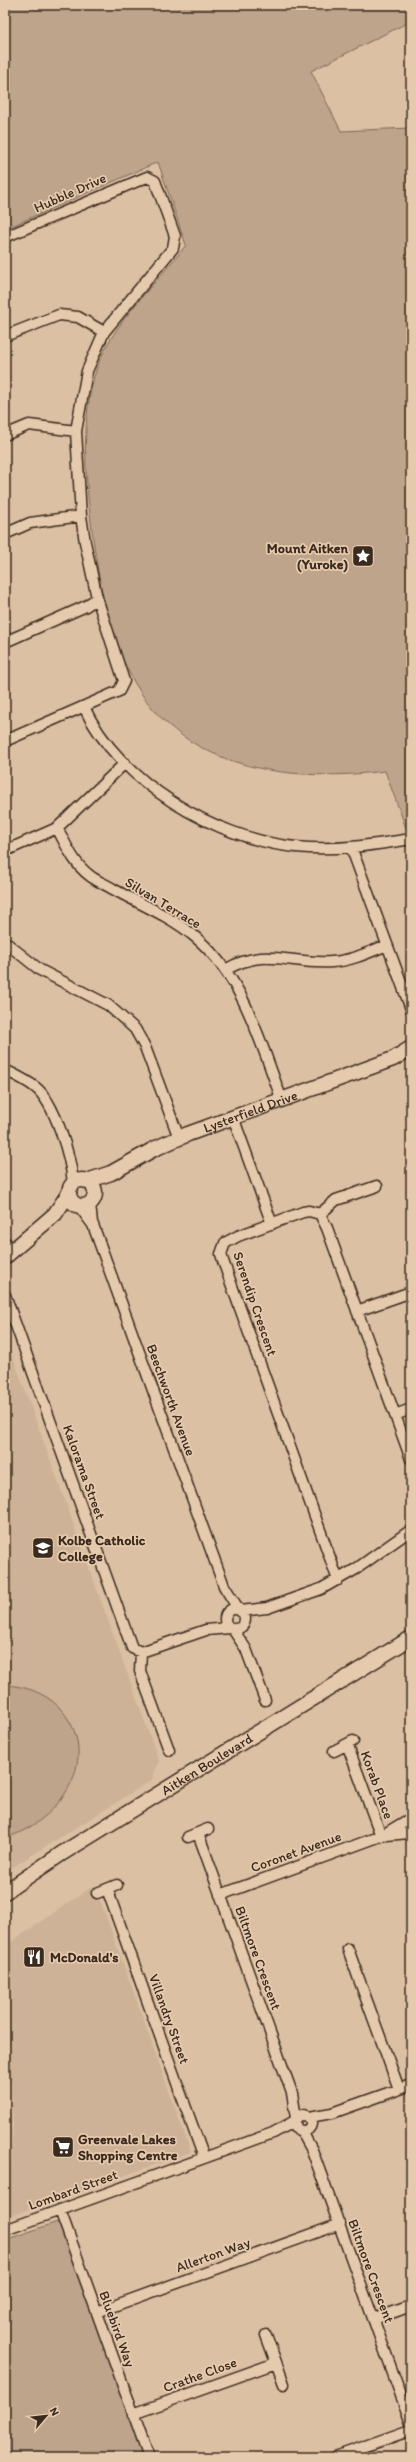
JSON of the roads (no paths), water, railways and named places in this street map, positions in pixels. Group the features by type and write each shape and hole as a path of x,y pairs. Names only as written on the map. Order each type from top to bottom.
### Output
{"main road":[{"name":"Lysterfield Drive","path":"8,1250 81,1193 111,1172 134,1159 179,1138 233,1117 393,1059 411,1048"},
{"name":"Lysterfield Drive","path":"393,1059 411,1058"},
{"name":"Aitken Boulevard","path":"5,1892 61,1854 411,1638"}],"street":[{"name":"Hubble Drive","path":"5,237 136,180 147,177 155,181 175,236 173,248 104,332"},
{"path":"5,336 59,315 78,317 104,332 87,372 76,431 81,516 97,598 124,681 119,691 5,741"},
{"path":"5,435 29,425 76,431"},
{"path":"5,534 30,523 81,516"},
{"path":"5,642 86,606 97,598"},
{"path":"84,707 98,732 125,763 186,810 244,836 296,847 351,847 411,839"},
{"path":"5,851 57,828 125,763"},
{"name":"Silvan Terrace","path":"57,828 72,857 89,875 173,922 194,936 225,970 249,1012 282,1100"},
{"path":"351,847 411,1009"},
{"path":"5,942 40,970 108,1005 134,1029 145,1047 179,1138"},
{"path":"225,970 243,961 263,956 300,962 338,962 387,945"},
{"name":"Beechworth Avenue","path":"5,1070 35,1087 42,1094 53,1114 224,1586 227,1613"},
{"path":"233,1117 272,1224"},
{"path":"377,1186 336,1200 320,1214 327,1228 411,1459"},
{"name":"Serendip Crescent","path":"320,1214 309,1211 231,1239 222,1248 221,1254 338,1580"},
{"path":"357,1311 411,1292"},
{"name":"Kalorama Street","path":"6,1298 132,1648 141,1652"},
{"path":"395,1415 411,1409"},
{"path":"206,1630 233,1609 240,1610 266,1608 321,1589 338,1580 411,1530"},
{"name":"Beechworth Avenue","path":"224,1586 240,1610"},
{"path":"169,1750 140,1672 141,1652 206,1630 238,1628 266,1608"},
{"path":"240,1610 244,1616 243,1624 246,1649 265,1700"},
{"path":"227,1613 225,1620 246,1649"},
{"name":"Korab Place","path":"334,1751 350,1742 381,1836"},
{"path":"408,1819 405,1828 410,1834"},
{"name":"Coronet Avenue","path":"220,1895 381,1836 408,1819"},
{"path":"188,1837 208,1830"},
{"name":"Biltmore Crescent","path":"198,1833 411,2424"},
{"name":"Coronet Avenue","path":"381,1836 410,1834"},
{"path":"97,1893 117,1885"},
{"name":"Villandry Street","path":"107,1889 204,2158"},
{"path":"348,1948 399,2089"},
{"name":"Lombard Street","path":"5,2230 273,2133 411,2085"},
{"name":"Bluebird Way","path":"60,2210 149,2457"},
{"name":"Lombard Street","path":"5,2222 19,2225"},
{"name":"Allerton Way","path":"97,2312 340,2224"},
{"path":"374,2320 411,2306"},
{"path":"266,2335 284,2384"},
{"name":"Crathe Close","path":"133,2414 276,2363"},
{"path":"335,2457 411,2430"}],"place":[{"name":"Mount Aitken (Yuroke)","path":"363,556"},
{"name":"Kolbe Catholic College","path":"43,1548"},
{"name":"McDonald's","path":"34,1957"},
{"name":"Greenvale Lakes Shopping Centre","path":"63,2147"}]}
